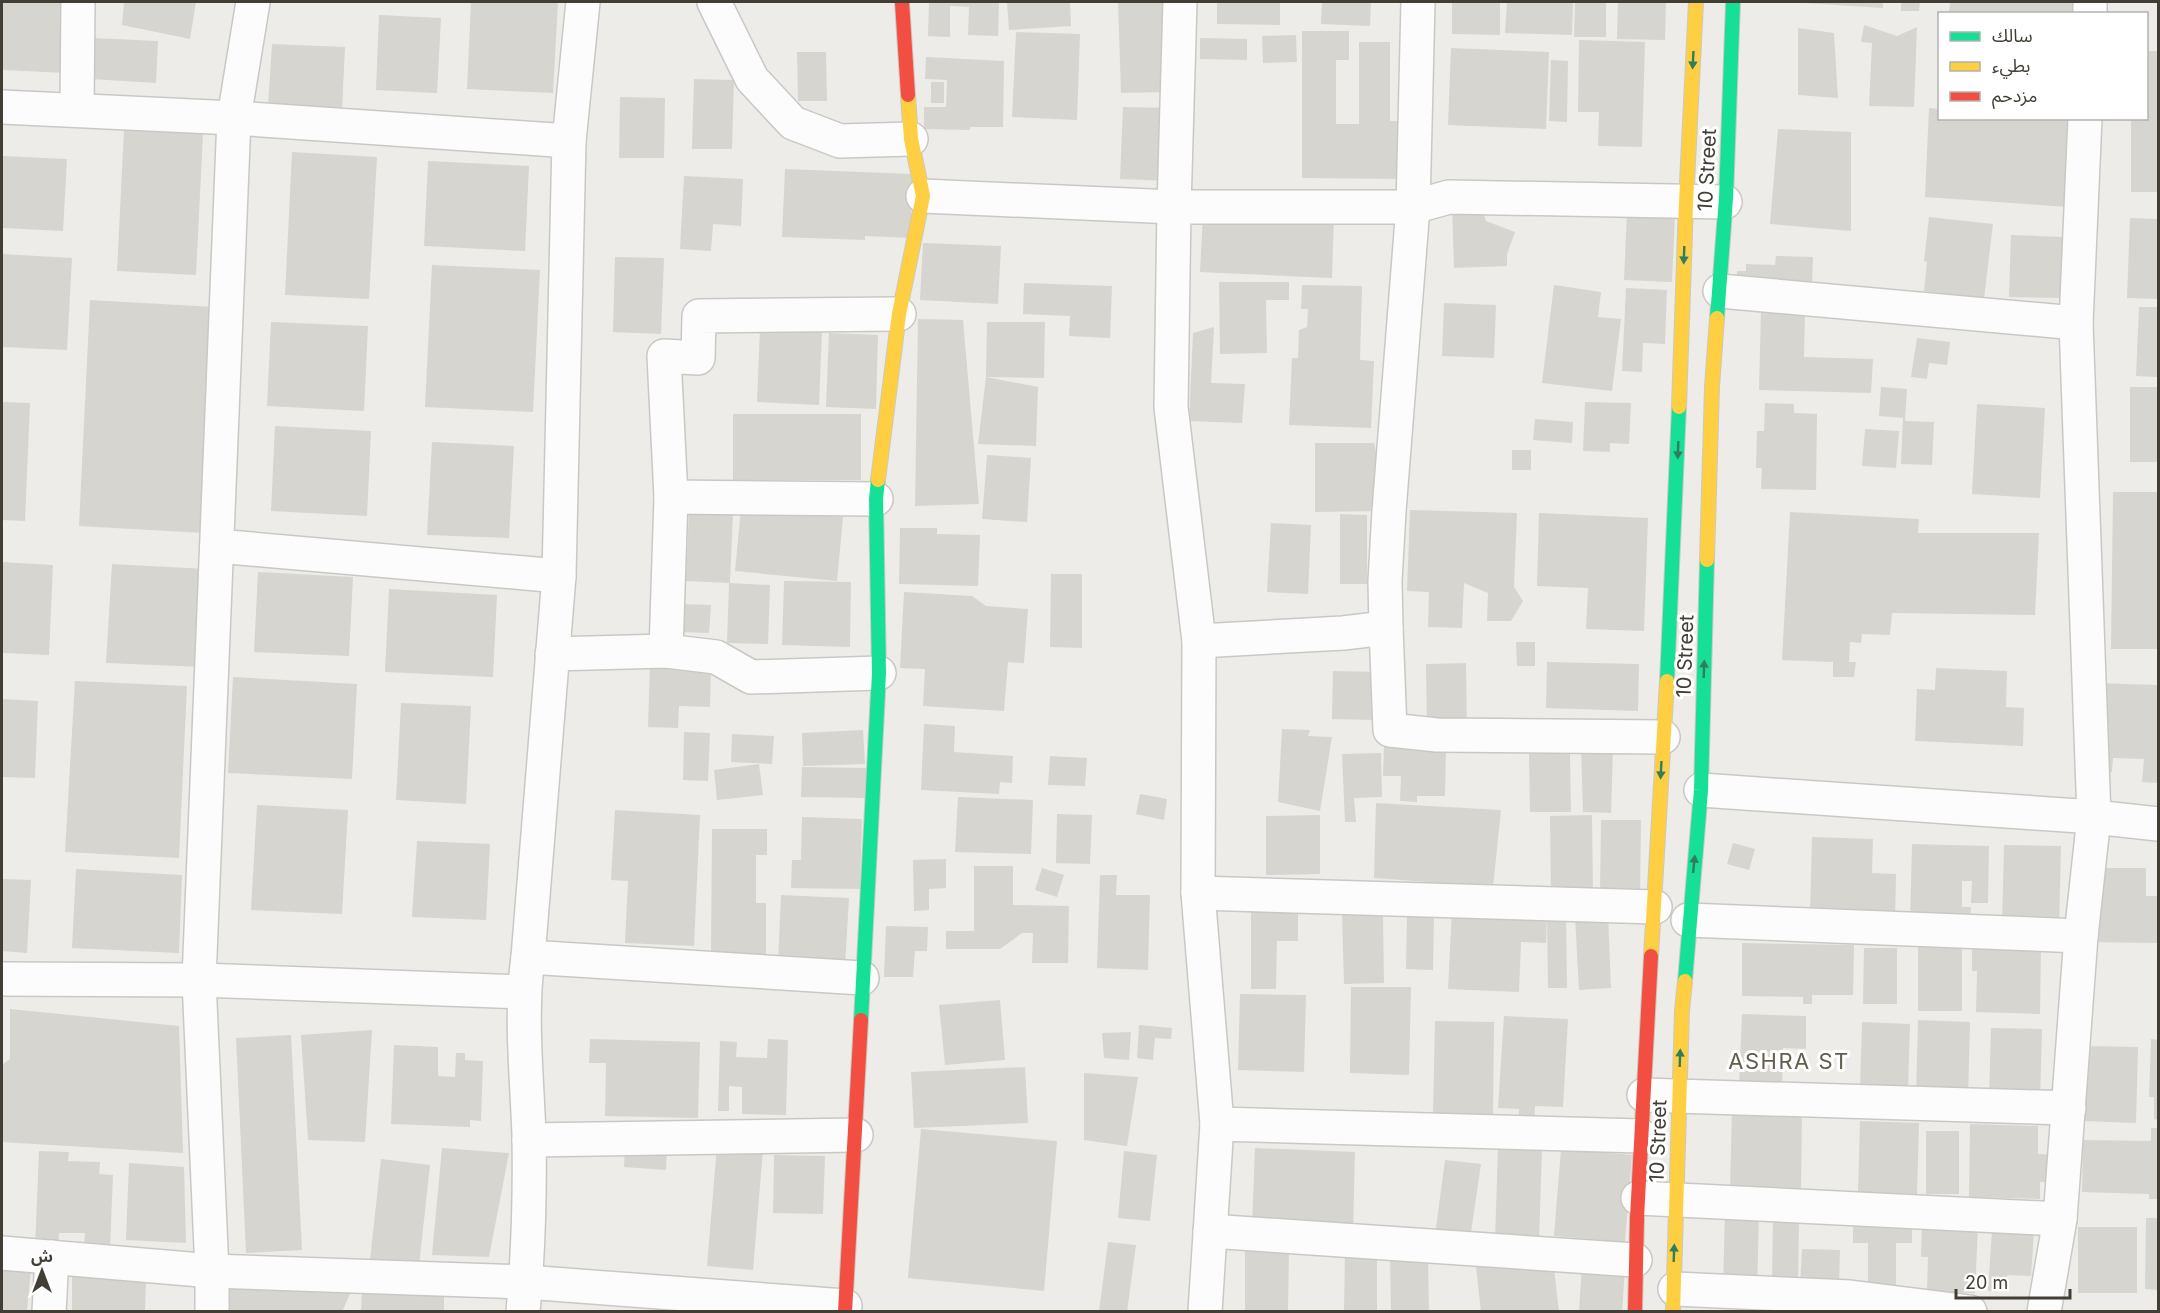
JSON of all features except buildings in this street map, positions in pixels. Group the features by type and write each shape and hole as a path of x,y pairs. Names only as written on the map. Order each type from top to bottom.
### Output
{"main road":[{"path":"845,1309 879,673 876,499 899,314 922,196 911,139 902,2"},
{"name":"10 Street","path":"1635,1311 1641,1136 1675,527 1686,203 1696,2"},
{"name":"10 Street","path":"1674,1300 1679,1096 1688,921 1701,790 1712,387 1725,202 1733,2"}],"street":[{"path":"77,110 78,2"},
{"path":"212,1311 199,980 234,118 253,2"},
{"path":"524,1297 529,1140 524,992 559,576 569,141 583,2"},
{"path":"714,2 753,79 793,123 840,141 911,139"},
{"path":"1180,2 1171,407 1199,641 1198,893 1217,1124 1205,1311"},
{"path":"1418,2 1413,207 1385,580 1390,730 1437,735 1663,737"},
{"path":"2,107 234,118 569,141"},
{"path":"2044,1311 2060,1219 2081,936 2094,817 2076,323 2085,120"},
{"path":"922,196 1174,207 1413,207 1449,197 1725,202"},
{"path":"1719,291 2076,323"},
{"path":"666,651 671,497 664,356 698,358 699,316 899,314"},
{"path":"671,497 876,499"},
{"path":"217,546 559,576"},
{"path":"1199,641 1343,633 1386,628"},
{"path":"552,654 666,651 716,657 752,677 879,673"},
{"path":"1701,790 2094,817 2158,824"},
{"path":"1198,893 1655,907"},
{"path":"1688,921 2081,936"},
{"path":"528,957 862,978"},
{"path":"2,979 199,980 524,992"},
{"path":"1644,1095 2069,1108"},
{"path":"1217,1124 1641,1136"},
{"path":"529,1140 856,1135"},
{"path":"1638,1198 2060,1219"},
{"path":"1210,1232 1635,1260"},
{"path":"2,1253 524,1297 845,1309"},
{"path":"49,1311 52,1257"},
{"path":"1674,1300 1850,1297 1970,1311"}],"traffic: fast":[{"path":"1717,318 1726,198 1733,2"},
{"path":"1667,681 1679,407"},
{"path":"861,1020 879,673 876,499 878,480"},
{"path":"1685,981 1701,790 1707,560"}],"traffic: slow":[{"path":"1679,407 1696,2"},
{"path":"878,480 899,314 923,196 911,139 908,95"},
{"path":"1707,560 1712,387 1717,318"},
{"path":"1651,956 1667,681"},
{"path":"1673,1312 1682,1011 1685,981"}],"traffic: jam":[{"path":"902,2 908,95"},
{"path":"1635,1312 1637,1218 1651,956"},
{"path":"845,1312 861,1020"}],"district":[{"name":"ASHRA ST","path":"1789,1061"}]}
